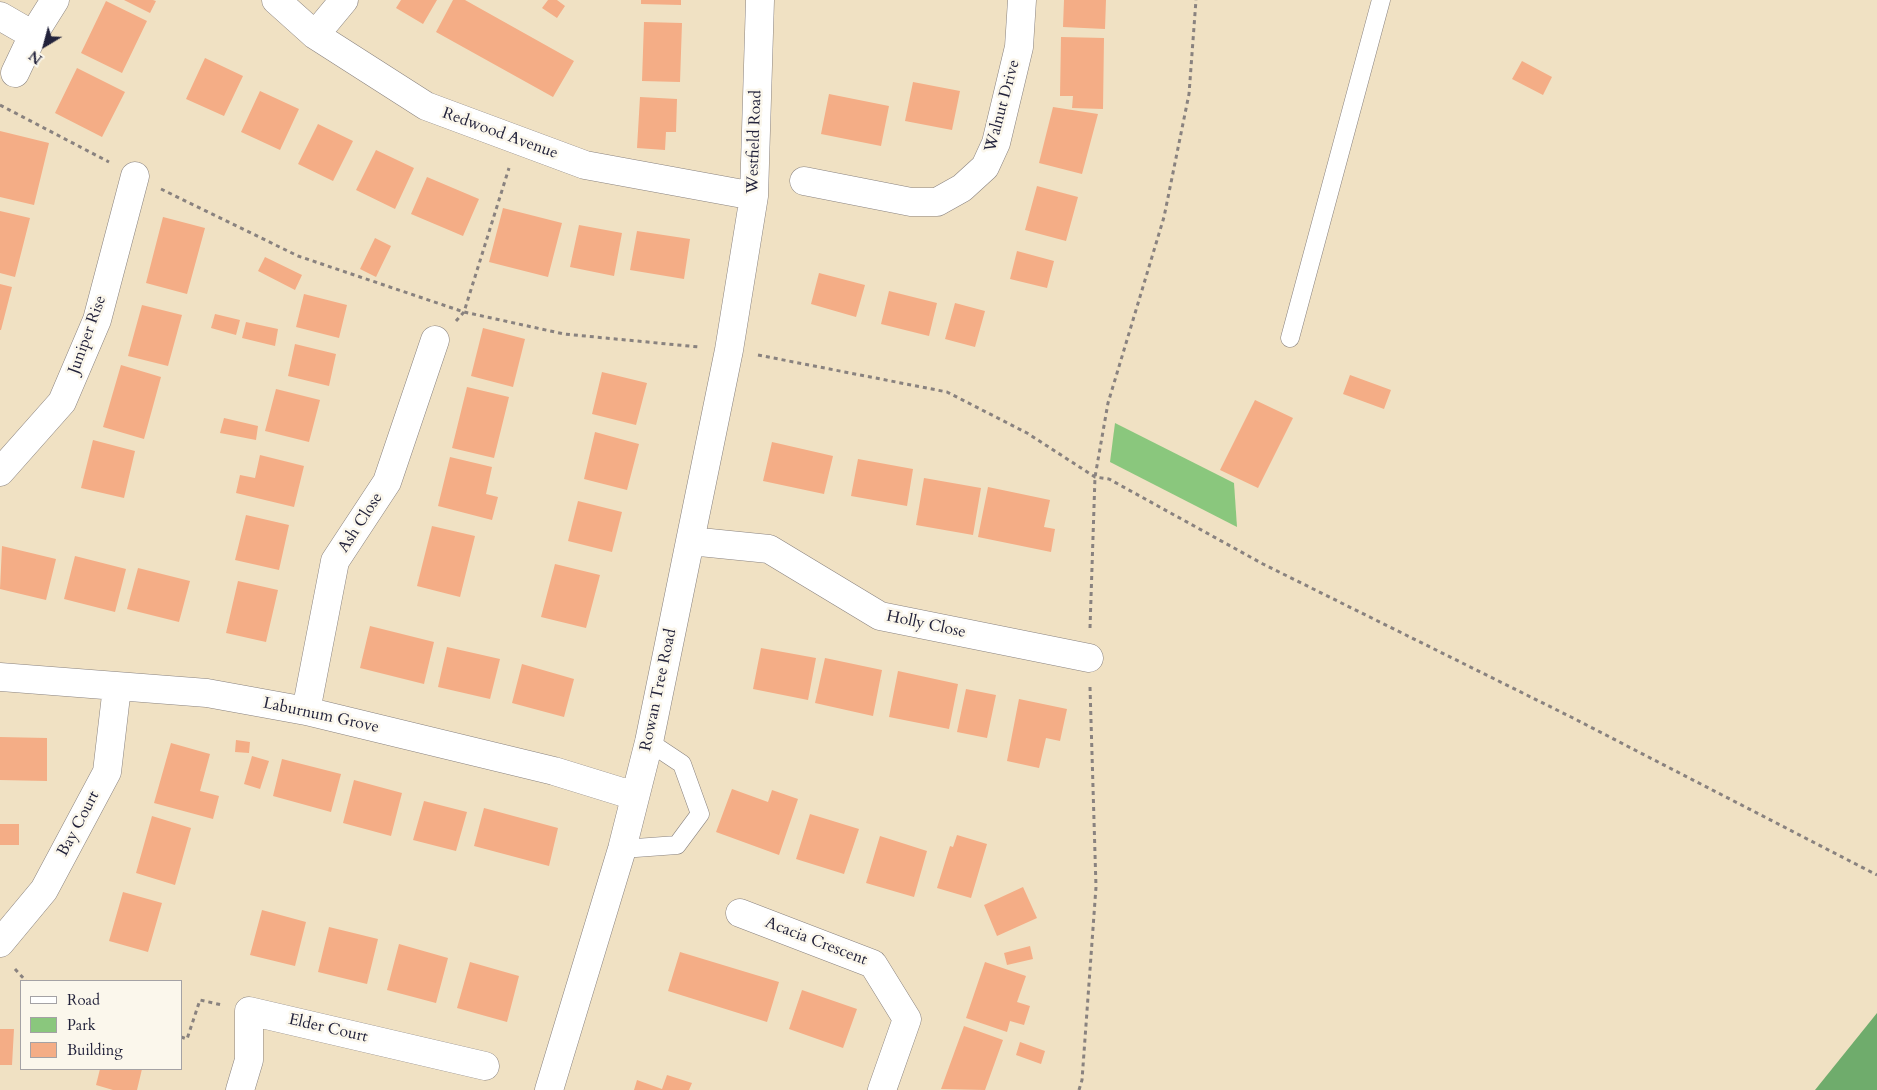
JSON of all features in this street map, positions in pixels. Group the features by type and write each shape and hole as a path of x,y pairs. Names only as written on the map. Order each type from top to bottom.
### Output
{"street":[{"path":"15,73 33,35 55,0"},
{"name":"Redwood Avenue","path":"276,0 315,34 426,106 585,165 754,196"},
{"path":"315,34 344,0"},
{"name":"Westfield Road","path":"741,284 754,196 760,0"},
{"name":"Walnut Drive","path":"804,181 911,202 937,202 962,188 985,167 996,143 1018,47 1022,0"},
{"path":"0,16 33,35"},
{"name":"Juniper Rise","path":"3,464 62,402 97,320 135,176"},
{"name":"Rowan Tree Road","path":"549,1090 622,849 649,742 741,284"},
{"name":"Ash Close","path":"306,711 335,562 387,482 434,340"},
{"name":"Holly Close","path":"690,541 769,549 880,616 1089,658"},
{"name":"Laburnum Grove","path":"0,677 207,693 306,711 554,771 635,796"},
{"name":"Bay Court","path":"0,943 44,890 107,772 117,687"},
{"name":"Acacia Crescent","path":"740,913 873,964 907,1019 882,1090"},
{"path":"240,1090 249,1060 249,1011"},
{"name":"Elder Court","path":"249,1011 485,1066"}],"lane":[{"path":"1290,338 1381,0"},
{"path":"622,849 677,845 700,814 682,764 649,742"}],"path":[{"path":"1079,1090 1082,1080 1096,887 1089,658 1095,477 1108,403 1164,217 1189,94 1196,0"},
{"path":"0,105 135,176 298,256 464,312 564,334 729,350 947,392 1027,432 1095,477 1109,479 1263,564 1598,730 1877,875"},
{"path":"434,340 464,312 518,141"},
{"path":"182,1037 187,1039 200,1000 249,1011"}],"green space":[{"path":"1115,423 1234,483 1237,527 1110,462"},
{"path":"1877,1013 1877,1090 1815,1090"}],"building":[{"path":"124,0 153,0 156,1 150,13"},
{"path":"401,0 437,0 423,24 396,8"},
{"path":"453,0 465,0 574,61 553,97 436,32"},
{"path":"548,0 557,0 565,6 557,18 542,8"},
{"path":"641,0 681,0 681,5 641,4"},
{"path":"1064,0 1106,0 1105,29 1063,27"},
{"path":"106,1 147,21 122,73 81,53"},
{"path":"644,22 682,23 680,82 642,81"},
{"path":"1061,37 1104,38 1103,109 1072,108 1073,96 1060,96"},
{"path":"205,58 243,76 224,116 186,99"},
{"path":"1522,61 1552,77 1543,95 1512,79"},
{"path":"77,68 125,92 102,137 55,113"},
{"path":"913,82 960,91 952,130 905,121"},
{"path":"260,91 299,109 280,150 241,132"},
{"path":"829,94 889,106 881,146 821,134"},
{"path":"640,97 677,99 676,132 666,132 665,150 637,148"},
{"path":"1053,107 1098,114 1082,174 1039,163"},
{"path":"318,124 353,141 333,181 298,164"},
{"path":"0,131 49,143 34,205 0,197"},
{"path":"376,150 414,168 395,209 356,190"},
{"path":"427,177 479,199 463,236 411,214"},
{"path":"1037,186 1078,197 1066,241 1025,230"},
{"path":"503,208 562,223 548,277 489,262"},
{"path":"0,211 30,218 15,277 0,273"},
{"path":"163,217 205,228 187,294 146,283"},
{"path":"579,225 622,233 614,276 570,267"},
{"path":"637,231 690,239 684,279 630,270"},
{"path":"375,238 391,246 376,277 360,269"},
{"path":"1017,251 1054,261 1047,288 1010,279"},
{"path":"265,257 302,275 295,290 258,271"},
{"path":"819,273 865,285 856,317 811,304"},
{"path":"0,284 12,287 1,330 0,330"},
{"path":"889,291 937,303 929,336 881,324"},
{"path":"304,294 347,305 339,338 296,327"},
{"path":"955,303 985,311 975,347 945,339"},
{"path":"142,305 182,315 168,366 128,356"},
{"path":"215,314 240,320 236,335 211,328"},
{"path":"246,322 278,329 275,346 242,338"},
{"path":"483,328 525,339 513,387 471,376"},
{"path":"295,344 336,354 329,386 288,376"},
{"path":"121,365 161,377 144,439 103,427"},
{"path":"602,372 647,383 636,425 592,414"},
{"path":"1350,375 1391,390 1384,409 1343,394"},
{"path":"467,387 509,397 494,458 452,448"},
{"path":"276,389 320,400 309,442 265,431"},
{"path":"1255,400 1293,418 1258,488 1220,470"},
{"path":"224,418 258,426 256,440 220,433"},
{"path":"595,432 639,444 627,490 584,479"},
{"path":"93,440 135,451 124,498 81,488"},
{"path":"772,442 833,456 824,494 763,481"},
{"path":"260,455 304,466 294,507 236,493 240,475 255,478"},
{"path":"450,457 492,467 486,494 498,497 492,520 438,506"},
{"path":"858,459 913,469 907,506 851,496"},
{"path":"924,478 981,488 973,535 916,525"},
{"path":"988,487 1050,500 1044,527 1055,529 1051,552 978,537"},
{"path":"578,501 622,512 612,552 568,541"},
{"path":"246,515 289,525 279,570 235,560"},
{"path":"432,526 475,536 460,597 417,586"},
{"path":"2,546 56,559 46,600 0,589"},
{"path":"75,556 126,569 115,612 64,599"},
{"path":"555,564 600,575 586,628 541,617"},
{"path":"138,568 190,581 179,622 127,609"},
{"path":"238,581 278,590 266,642 226,633"},
{"path":"370,626 434,642 424,684 360,668"},
{"path":"447,647 500,659 490,699 438,687"},
{"path":"761,648 816,658 808,700 753,689"},
{"path":"825,658 882,670 873,716 815,703"},
{"path":"522,664 574,679 564,717 512,703"},
{"path":"898,671 958,684 949,729 889,717"},
{"path":"966,689 996,695 987,738 957,732"},
{"path":"1019,699 1067,709 1060,741 1046,738 1039,768 1007,761"},
{"path":"0,737 47,738 47,781 0,780"},
{"path":"236,740 250,742 249,753 235,752"},
{"path":"171,743 210,754 200,791 219,796 213,819 154,803"},
{"path":"252,756 269,761 260,789 244,784"},
{"path":"282,759 341,774 331,812 273,796"},
{"path":"354,780 402,793 391,836 343,823"},
{"path":"732,789 768,802 772,790 798,799 779,855 716,832"},
{"path":"424,801 467,812 456,851 413,840"},
{"path":"484,808 558,828 549,866 474,846"},
{"path":"810,814 859,829 844,874 796,859"},
{"path":"152,816 191,828 175,885 136,873"},
{"path":"0,824 19,824 19,845 0,845"},
{"path":"957,835 987,844 971,898 937,888 950,846 953,847"},
{"path":"880,836 927,851 914,897 866,883"},
{"path":"1023,887 1037,918 997,936 984,905"},
{"path":"123,892 162,903 148,952 109,941"},
{"path":"262,910 306,922 295,966 250,955"},
{"path":"329,927 378,939 367,984 318,972"},
{"path":"399,944 448,958 436,1003 387,990"},
{"path":"1030,946 1033,959 1007,965 1004,953"},
{"path":"680,952 779,982 767,1022 668,991"},
{"path":"470,962 519,976 507,1022 457,1008"},
{"path":"985,962 1026,976 1017,1002 1030,1006 1024,1025 1010,1021 1007,1032 966,1018"},
{"path":"802,990 857,1009 843,1048 789,1029"},
{"path":"964,1026 1003,1040 985,1090 941,1089"},
{"path":"0,1029 14,1029 12,1065 0,1065"},
{"path":"1020,1042 1045,1051 1041,1064 1016,1055"},
{"path":"100,1070 142,1070 137,1090 113,1090 96,1085"},
{"path":"667,1075 692,1083 689,1090 634,1090 637,1080 662,1089"}]}
